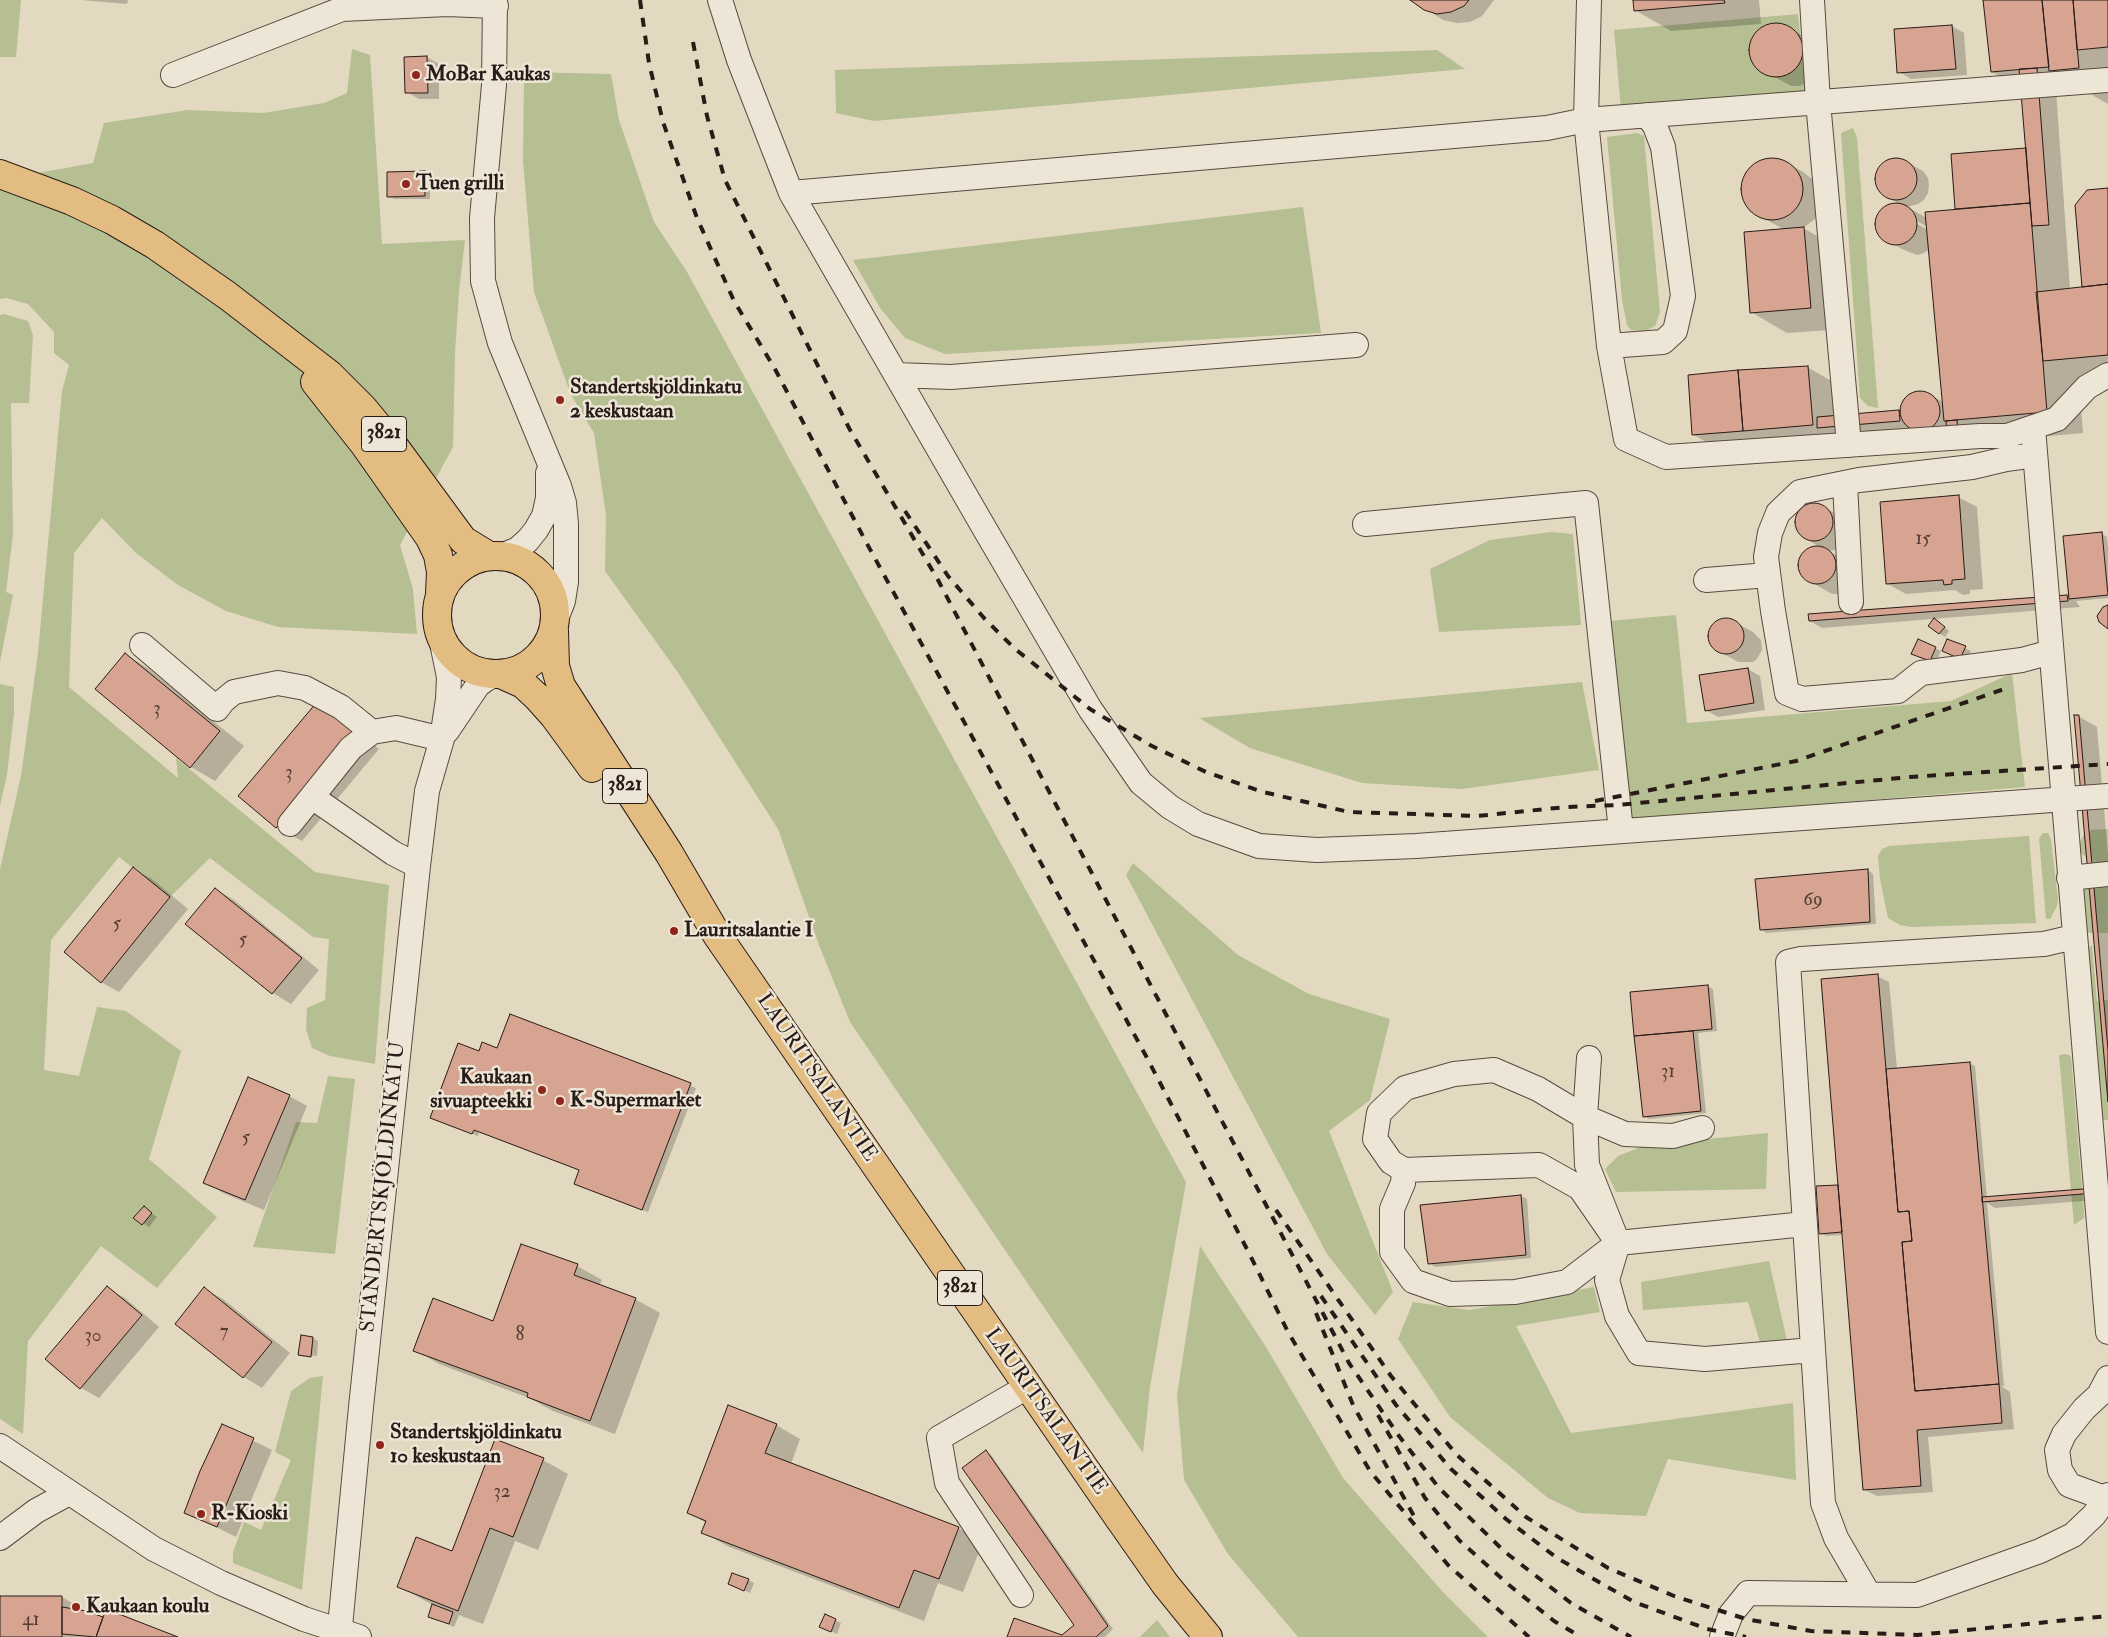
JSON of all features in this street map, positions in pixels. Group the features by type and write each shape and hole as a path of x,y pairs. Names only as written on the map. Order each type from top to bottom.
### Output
{"main road":[{"name":"3821","path":"0,174 72,201 112,220 155,245 228,296 329,374 363,408 463,540 495,556"},
{"name":"3821","path":"265,325 326,394 359,436 430,538 438,555 441,572 440,594"},
{"path":"495,556 515,559 528,566 540,576 554,603 555,625 547,645 538,657 525,668 500,674 469,666 462,662 449,651 441,638 436,620 440,594 450,579 462,566 475,560 495,556"},
{"name":"LAURITSALANTIE","path":"555,625 555,666 561,686 669,853 718,935 1165,1584 1208,1637"},
{"name":"LAURITSALANTIE","path":"500,674 523,684 554,716 657,859 718,935"}],"street":[{"path":"720,0 738,60 792,193 896,375 1090,709 1141,783 1170,807 1198,824 1259,846 1317,850 1416,846 2108,796"},
{"path":"1589,0 1586,120 1609,346 1626,439 1666,457 2007,436 2057,419 2087,387 2108,375"},
{"path":"1812,0 1818,102 1849,445"},
{"path":"173,75 342,9 496,3 496,65 482,218 483,281 500,343 561,494 566,524 566,582 555,625"},
{"path":"792,193 1547,128 1586,120 2108,80"},
{"path":"1609,346 1663,342 1675,331 1683,296 1663,147 1655,126 1647,115"},
{"path":"896,375 951,377 1356,345"},
{"path":"2033,428 2074,937 2101,1165 2108,1332"},
{"path":"2035,455 2006,458 1972,466 1845,483 1800,492 1778,513 1770,533 1766,557 1772,612 1787,693 1802,699 1898,691 1920,673 2022,660 2051,652"},
{"path":"495,556 518,549 528,540 544,516 548,498 547,461"},
{"path":"1845,483 1851,602"},
{"path":"1365,524 1586,503 1621,831"},
{"path":"1706,580 1768,575"},
{"name":"STANDERTSKJÖLDINKATU","path":"346,1635 418,866 427,791 442,739 448,699 449,677 441,638"},
{"path":"142,645 217,709 234,692 278,682 305,688 341,707 372,732"},
{"name":"STANDERTSKJÖLDINKATU","path":"442,739 478,685 486,679 500,674"},
{"path":"290,824 351,748 372,732 396,728 442,739"},
{"path":"312,797 393,853 418,866"},
{"path":"2069,878 2108,874"},
{"path":"1868,1594 1836,1538 1823,1503 1788,962 1801,959 2044,944 2074,937"},
{"path":"1589,1058 1585,1116 1587,1165 1618,1243 1607,1280 1616,1316 1639,1353 1705,1359 1813,1350"},
{"path":"1618,1243 1580,1188 1539,1166 1404,1170 1391,1162 1375,1139 1379,1113 1404,1088 1454,1074 1494,1070 1538,1089 1585,1116 1625,1134 1673,1136 1702,1128"},
{"path":"1404,1170 1403,1183 1392,1209 1392,1252 1413,1281 1450,1294 1515,1292 1567,1282 1618,1243 1805,1224"},
{"path":"2108,1378 2099,1395 2084,1409 2064,1434 2057,1450 2060,1470 2069,1485 2099,1496 2108,1496"},
{"path":"1021,1595 947,1483 939,1438 1028,1386"},
{"path":"0,1446 154,1550 221,1583 346,1635"},
{"path":"0,1538 36,1511 69,1494"},
{"path":"1722,1637 1732,1614 1748,1593 1917,1595 2040,1551 2073,1535 2094,1515 2108,1496"}],"green space":[{"path":"0,0 21,0 16,57 0,57"},
{"path":"1798,14 1806,91 1621,109 1614,30"},
{"path":"352,49 370,55 382,244 465,240 455,353 453,447 400,545 413,589 417,634 278,627 226,611 178,585 136,553 102,518 74,553 69,687 178,778 176,758 315,872 389,885 375,1064 330,1056 312,1048 306,1029 307,1008 325,1000 329,939 313,937 210,858 170,897 119,857 51,940 44,1070 79,1076 97,1007 126,1011 181,1051 149,1159 217,1217 157,1288 101,1246 28,1341 23,1434 0,1419 0,869 21,776 38,653 62,391 69,365 54,353 54,332 28,304 6,298 0,299 0,180 93,163 104,123 188,110 263,113 324,103 347,93"},
{"path":"1437,50 1465,69 874,121 836,113 835,70"},
{"path":"524,72 611,74 619,120 654,222 687,272 1186,1182 1150,1387 1143,1453 850,1022 819,945 778,829 677,671 605,571 606,516 594,433 571,395 534,292 523,161"},
{"path":"1853,128 1857,138 1878,408 1868,406 1860,398 1841,133"},
{"path":"1637,133 1644,136 1660,312 1655,326 1645,331 1631,330 1627,325 1622,300 1607,137"},
{"path":"1303,207 1321,333 945,354 905,338 880,308 853,260"},
{"path":"4,314 28,321 33,335 29,403 11,403 13,534 6,592 13,595 0,662 0,315"},
{"path":"1551,532 1573,534 1581,625 1439,632 1430,569 1490,540"},
{"path":"1676,615 1687,723 1951,701 2012,673 2025,787 1632,820 1608,621"},
{"path":"1582,682 1599,770 1462,789 1362,783 1250,748 1199,718"},
{"path":"0,684 14,687 14,713 7,775 0,806"},
{"path":"2108,829 2108,864 2097,864 2079,852 2083,836 2091,830"},
{"path":"2043,833 2048,833 2051,839 2058,899 2057,906 2050,919 2046,919 2039,838"},
{"path":"2029,836 2036,923 1911,927 1900,925 1888,918 1880,879 1878,856 1882,849 1889,846"},
{"path":"1133,863 1238,955 1309,994 1390,1019 1370,1100 1329,1131 1393,1292 1375,1315 1327,1254 1126,875"},
{"path":"2108,883 2108,933 2088,933 2084,930 2083,886"},
{"path":"2092,945 2097,1001 2108,1000 2108,1120 2100,1120 2087,949"},
{"path":"2059,1055 2071,1056 2084,1211 2084,1218 2074,1225"},
{"path":"328,1076 355,1079 335,1254 253,1247 296,1122 317,1123"},
{"path":"1768,1133 1766,1189 1616,1192 1605,1169 1618,1156 1646,1145"},
{"path":"1200,1246 1266,1347 1343,1478 1442,1591 1488,1637 1298,1637 1228,1554 1184,1480 1177,1395"},
{"path":"1769,1261 1787,1341 1760,1342 1748,1302 1643,1310 1641,1282"},
{"path":"1594,1287 1600,1312 1516,1326 1571,1433 1793,1403 1796,1480 1668,1459 1646,1516 1580,1513 1548,1498 1450,1417 1398,1339 1413,1302 1469,1310"},
{"path":"323,1376 302,1590 233,1563 233,1552 244,1522 261,1530 291,1460 275,1452 291,1391 310,1378"},
{"path":"1157,1620 1170,1637 1140,1637"}],"building":[{"path":"1410,0 1469,0 1464,6 1451,12 1437,14 1424,10"},
{"path":"1633,0 1724,0 1725,3 1634,11"},
{"path":"1983,0 2042,0 2049,67 1991,72"},
{"path":"2042,0 2073,0 2079,68 2049,71"},
{"path":"2073,0 2108,0 2108,47 2077,50"},
{"path":"1776,23 1786,25 1795,31 1801,40 1803,50 1801,60 1795,69 1786,75 1776,77 1766,75 1757,69 1751,60 1749,50 1751,40 1757,31 1766,25"},
{"path":"1952,25 1956,69 1897,73 1894,29"},
{"name":"MoBar Kaukas","path":"427,56 428,93 405,93 404,57"},
{"path":"2037,68 2049,225 2032,226 2019,69"},
{"path":"2026,148 2030,203 1955,209 1951,154"},
{"path":"1766,158 1778,158 1794,167 1801,177 1803,189 1801,201 1794,211 1778,220 1766,220 1755,215 1746,206 1741,195 1741,183 1746,172 1755,163"},
{"path":"1900,158 1908,161 1914,167 1917,179 1914,191 1908,197 1892,200 1884,197 1878,191 1875,175 1878,167 1884,161"},
{"name":"Tuen grilli","path":"425,171 425,196 387,197 387,172"},
{"path":"2108,188 2108,284 2082,287 2075,205 2087,190"},
{"path":"1900,203 1908,206 1914,212 1917,224 1914,236 1908,242 1892,245 1884,242 1878,236 1875,220 1878,212 1884,206"},
{"path":"2030,203 2047,412 1944,421 1925,212"},
{"path":"1804,227 1811,308 1750,313 1744,232"},
{"path":"2108,284 2108,355 2043,361 2036,292"},
{"path":"1808,366 1813,425 1743,431 1738,370"},
{"path":"1738,370 1743,431 1692,435 1688,375"},
{"path":"1924,391 1931,394 1937,400 1940,411 1939,419 1931,428 1924,431 1916,431 1909,428 1901,419 1900,407 1903,400 1912,392"},
{"path":"1899,410 1900,421 1817,428 1817,417"},
{"path":"1957,420 1958,434 1947,435 1946,421"},
{"path":"1959,495 1965,579 1952,580 1952,584 1944,585 1943,580 1886,584 1880,502"},
{"path":"1814,503 1827,509 1833,522 1827,535 1814,541 1801,535 1795,522 1801,509"},
{"path":"2102,532 2108,595 2069,599 2063,536"},
{"path":"1817,546 1830,552 1836,565 1830,578 1817,584 1804,578 1798,565 1804,552"},
{"path":"2067,595 2068,601 1809,621 1808,614"},
{"path":"2108,605 2108,629 2099,622 2097,616 2103,607"},
{"path":"1726,618 1739,623 1744,636 1739,649 1726,654 1713,649 1708,636 1713,623"},
{"path":"1934,618 1945,627 1939,634 1928,626"},
{"path":"1918,639 1936,647 1930,661 1911,654"},
{"path":"1947,639 1966,646 1960,659 1942,651"},
{"path":"125,653 220,731 190,768 95,689"},
{"path":"1748,668 1754,703 1705,711 1699,675"},
{"path":"317,702 355,734 276,828 238,796"},
{"path":"2074,715 2079,715 2108,1050 2108,1102"},
{"path":"133,867 170,897 101,983 64,952"},
{"path":"1868,869 1870,922 1760,930 1755,879"},
{"path":"215,888 302,958 272,994 185,924"},
{"path":"1878,974 1898,1212 1909,1211 1912,1241 1902,1242 1915,1391 1999,1384 2002,1423 1917,1430 1921,1486 1863,1490 1821,979"},
{"path":"1708,985 1712,1029 1634,1036 1630,992"},
{"name":"K-Supermarket","path":"510,1014 691,1083 642,1210 574,1184 579,1170 474,1130 472,1134 430,1118 458,1043 479,1051 482,1042 497,1048"},
{"path":"1693,1031 1701,1111 1643,1117 1634,1036"},
{"path":"1970,1062 1999,1384 1915,1391 1902,1242 1912,1241 1909,1211 1898,1212 1886,1069"},
{"path":"248,1077 290,1095 245,1200 203,1183"},
{"path":"1838,1185 1842,1232 1819,1234 1816,1186"},
{"path":"2108,1187 2108,1192 1982,1202 1982,1197"},
{"path":"1521,1195 1526,1255 1428,1264 1420,1205"},
{"path":"144,1206 152,1213 142,1225 133,1218"},
{"path":"521,1244 578,1264 574,1275 636,1298 590,1421 527,1397 528,1393 413,1351 433,1298 493,1321"},
{"path":"107,1286 142,1315 80,1389 45,1359"},
{"path":"204,1287 272,1342 243,1378 175,1324"},
{"path":"301,1335 313,1337 311,1357 298,1355"},
{"path":"728,1405 777,1424 765,1453 959,1527 939,1579 914,1570 899,1608 701,1533 706,1521 687,1513"},
{"path":"222,1424 254,1438 217,1527 184,1513 200,1471"},
{"path":"495,1439 544,1458 513,1537 490,1528 458,1611 397,1587 416,1537 452,1551"},
{"path":"986,1450 1108,1626 1096,1637 1007,1637 1014,1618 1062,1635 1074,1625 962,1468"},
{"path":"732,1573 749,1579 744,1591 728,1584"},
{"path":"0,1596 62,1596 62,1637 0,1637"},
{"path":"432,1604 453,1612 449,1624 428,1617"},
{"path":"62,1607 86,1611 103,1617 96,1637 62,1634"},
{"path":"106,1609 178,1637 96,1637"},
{"path":"825,1614 836,1619 831,1632 819,1627"}],"railway":[{"path":"640,0 649,63 663,122 697,218 734,301 775,369 865,540 1146,1056 1288,1332 1370,1471 1448,1565 1529,1637"},
{"path":"693,42 707,116 725,180 849,428 938,580 1349,1363 1399,1436 1439,1488 1505,1552 1571,1603 1631,1637"},
{"path":"905,511 948,576 984,618 1014,648 1090,709 1150,745 1206,772 1263,792 1349,812 1477,816 1566,807 1618,805 1910,777 2108,764"},
{"path":"1595,801 1796,761 2010,687"},
{"path":"1276,1210 1391,1376 1457,1455 1526,1517 1608,1568 1674,1596 1746,1619 1811,1631 1917,1635 2108,1616"},
{"path":"1321,1296 1396,1405 1451,1469 1506,1519 1557,1558 1634,1602 1707,1629 1746,1637"},
{"path":"1316,1313 1353,1405 1415,1518"},
{"path":"1378,1415 1425,1498 1459,1540 1509,1585 1554,1621 1581,1637"}],"place":[{"name":"MoBar Kaukas","path":"416,75"},
{"name":"Tuen grilli","path":"406,184"},
{"name":"Standertskjöldinkatu 2 keskustaan","path":"560,400"},
{"name":"Lauritsalantie I","path":"674,931"},
{"name":"Kaukaan sivuapteekki","path":"542,1090"},
{"name":"K-Supermarket","path":"560,1101"},
{"name":"Standertskjöldinkatu 10 keskustaan","path":"380,1445"},
{"name":"R-Kioski","path":"201,1514"},
{"name":"Kaukaan koulu","path":"76,1607"}]}
